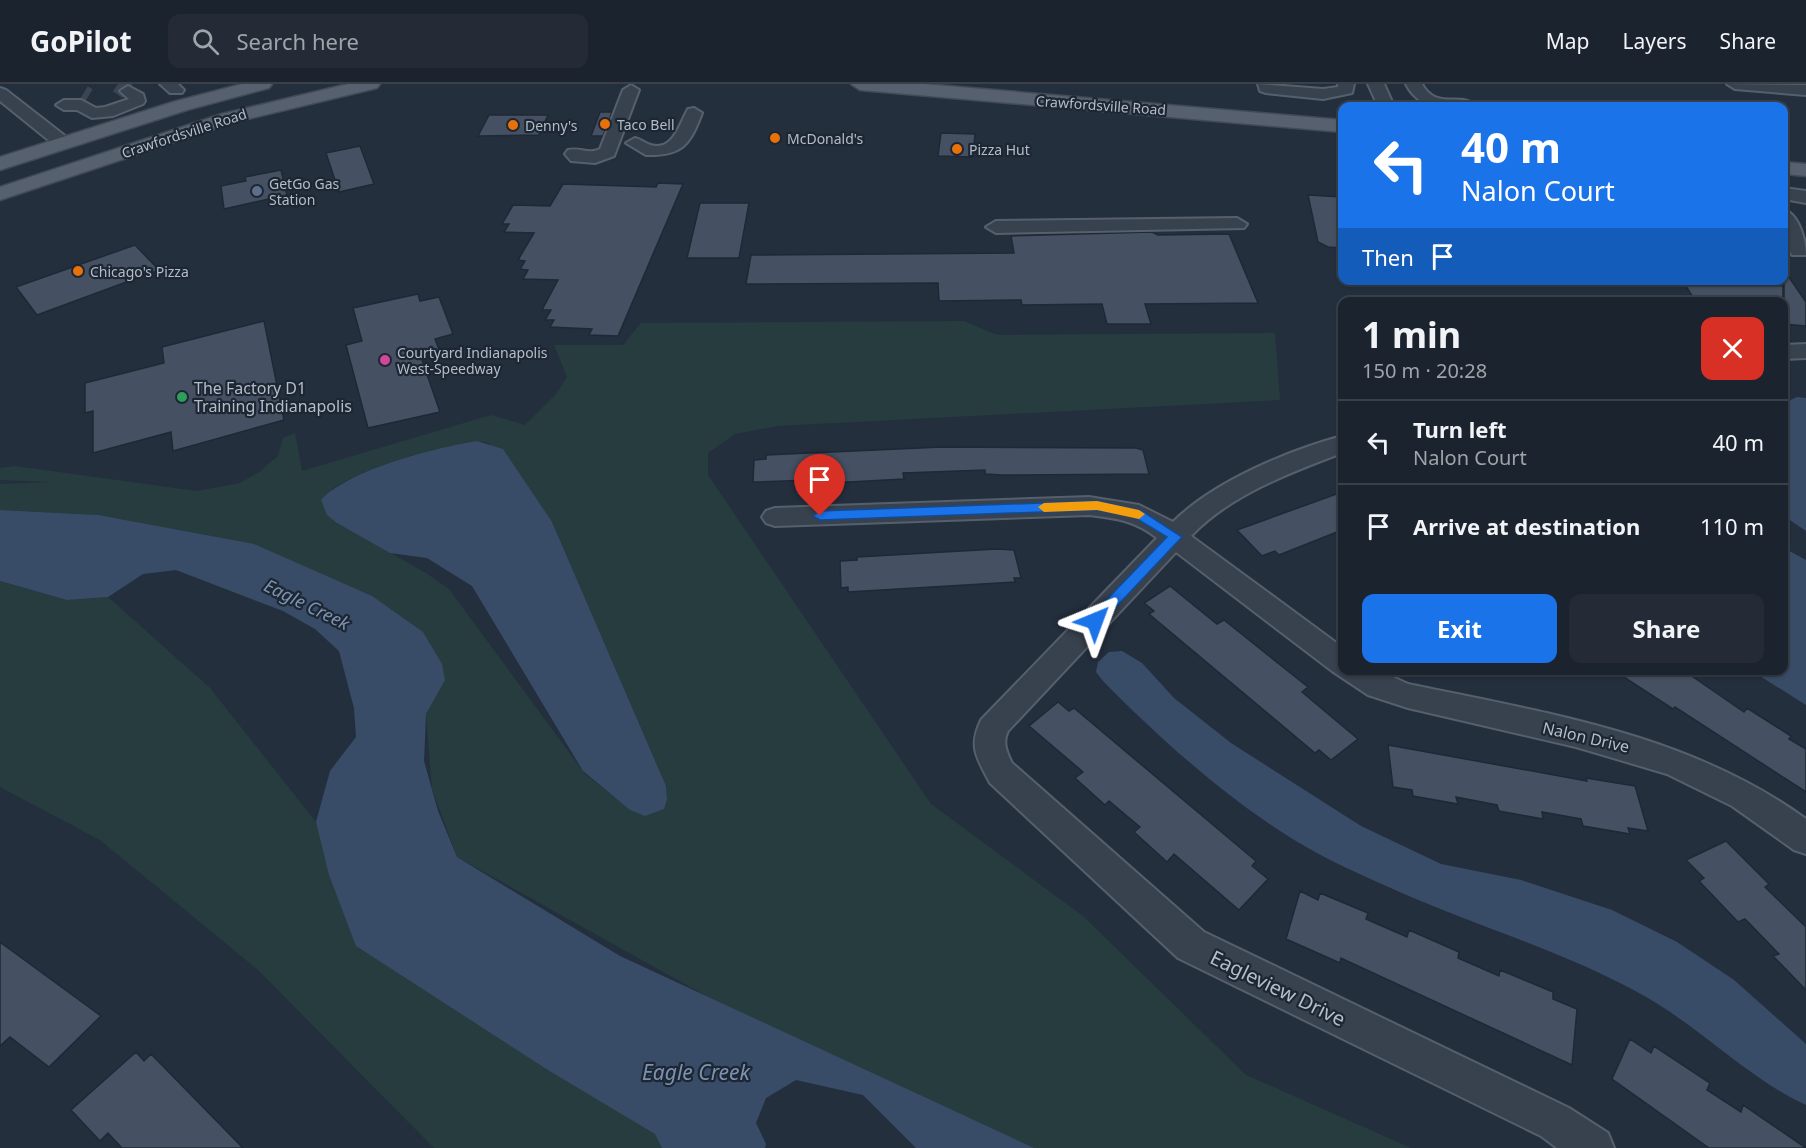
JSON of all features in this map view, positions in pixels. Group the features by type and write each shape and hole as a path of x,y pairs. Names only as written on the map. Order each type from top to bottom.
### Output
{"main road":[{"name":"Crawfordsville Road","path":"0,164 188,104 263,84"},
{"name":"Crawfordsville Road","path":"0,194 229,117 371,84"},
{"name":"Crawfordsville Road","path":"860,84 1338,126"},
{"name":"Crawfordsville Road","path":"1111,87 1338,112"},
{"path":"1788,155 1806,157"},
{"path":"1788,168 1806,170"}],"street":[{"path":"1266,84 1266,88 1323,94 1346,90 1346,84"},
{"path":"1376,84 1384,102"},
{"path":"1735,84 1806,90"},
{"path":"1406,86 1408,102"},
{"path":"1406,86 1428,102"},
{"path":"574,153 577,157 595,158 608,152 632,90"},
{"path":"0,93 63,143"},
{"path":"72,98 98,114 130,104 138,93"},
{"path":"635,143 646,150 676,146 684,138 694,113"},
{"path":"1788,195 1806,197"},
{"path":"996,227 1237,224"},
{"path":"1788,227 1796,250"},
{"path":"1788,352 1806,351"},
{"path":"1176,537 1209,505 1237,489 1338,446"},
{"path":"775,517 1097,506 1138,514 1176,537 1338,660"},
{"name":"Eagleview Drive","path":"1176,537 991,730 988,749 1001,774 1191,945 1555,1122 1593,1148"},
{"name":"Nalon Drive","path":"1360,675 1379,686 1408,696 1614,742 1676,763 1739,794 1806,838"}],"green space":[{"path":"964,321 997,335 1275,333 1280,400 778,426 735,434 708,453 708,475 931,804 1083,916 1246,1075 1411,1148 1016,1148 904,1088 712,999 457,857 432,789 426,714 442,664 98,515 0,510 0,484 51,482 0,480 0,468 15,466 197,491 240,483 258,473 278,456 283,438 295,433 302,471 491,415 525,425 556,394 567,377 554,345 623,345 641,323","holes":["478,441 489,443 552,522 666,786 667,799 631,810 585,774 449,589 426,573 337,523 332,489 348,480 384,465 440,448"]},
{"path":"0,581 67,600 108,597 210,688 316,822 356,946 664,1139 668,1148 434,1148 258,970 100,840 0,787"}],"water":[{"path":"1797,397 1806,398 1806,531 1788,519 1788,401"},
{"path":"477,441 503,449 552,522 666,786 667,799 664,809 645,816 630,810 583,771 472,586 427,558 390,553 327,515 321,500 334,489 352,479 416,455"},
{"name":"Eagle Creek","path":"0,510 98,515 254,544 372,596 423,632 442,664 445,680 426,714 424,761 438,811 457,857 620,956 1034,1148 916,1148 863,1095 796,1080 766,1098 756,1123 766,1144 765,1148 662,1148 655,1134 548,1070 356,946 329,875 316,822 330,771 356,737 354,708 339,651 315,629 283,611 176,570 143,574 108,597 67,600 0,581"},
{"path":"1788,550 1806,560 1806,705 1758,675 1788,675"},
{"path":"1122,651 1142,663 1174,698 1231,743 1361,826 1441,864 1521,880 1612,910 1677,942 1734,980 1806,1044 1806,1105 1745,1068 1688,1024 1618,982 1554,953 1367,878 1291,838 1241,804 1192,765 1103,681 1096,672 1098,662 1109,652"}],"building":[{"name":"Taco Bell","path":"600,112 612,112 603,136 591,136"},
{"name":"Denny's","path":"489,115 548,115 539,135 478,136"},
{"name":"Pizza Hut","path":"941,133 975,134 973,157 938,156"},
{"path":"360,146 374,184 339,192 326,153"},
{"path":"281,170 287,195 224,209 221,186 246,181 245,177"},
{"path":"658,183 683,184 618,336 589,335 592,329 550,327 554,320 545,320 551,310 542,310 558,280 523,279 528,270 520,269 525,261 518,260 534,233 504,232 509,224 502,224 513,205 550,206 563,184 656,187"},
{"path":"1308,195 1338,197 1338,248 1328,247 1318,242"},
{"path":"700,203 749,203 739,258 687,258"},
{"path":"1152,232 1158,235 1229,234 1258,303 1145,304 1151,324 1107,324 1102,304 1022,305 1021,300 939,301 938,283 746,284 751,255 1014,253 1011,236"},
{"path":"135,245 159,270 37,315 16,287"},
{"path":"1788,276 1806,302 1806,326 1788,324 1788,297 1784,297 1784,285 1788,285"},
{"path":"1685,285 1783,286 1783,297 1693,297"},
{"name":"Courtyard Indianapolis West-Speedway","path":"418,294 420,301 439,297 453,334 435,339 440,352 421,357 440,412 368,428 346,345 362,341 353,308"},
{"name":"The Factory D1 Training Indianapolis","path":"264,321 284,420 173,451 171,432 93,453 93,411 85,413 85,383 164,363 162,347"},
{"path":"942,447 1136,448 1143,450 1149,474 1002,475 985,474 985,470 903,473 904,479 812,484 812,480 753,482 754,460 766,459 766,455"},
{"path":"1338,493 1338,532 1279,555 1275,551 1262,556 1237,530"},
{"path":"1014,550 1021,578 1014,578 1015,582 848,592 848,587 841,588 840,561 857,560 857,557"},
{"path":"1170,586 1217,624 1224,620 1308,687 1302,692 1358,739 1331,760 1319,750 1315,753 1149,614 1154,611 1144,603"},
{"path":"1621,675 1690,675 1744,712 1747,708 1791,736 1789,739 1806,749 1806,792 1675,707 1673,709"},
{"path":"1058,702 1069,711 1074,708 1256,861 1252,866 1268,879 1239,910 1174,854 1167,862 1134,832 1140,827 1109,801 1105,805 1075,778 1083,772 1029,726"},
{"path":"1388,745 1587,781 1586,778 1635,786 1648,831 1628,828 1630,834 1583,826 1581,819 1542,812 1543,819 1499,811 1497,805 1456,797 1458,804 1413,796 1412,790 1393,787"},
{"path":"1726,841 1769,884 1765,887 1806,927 1806,990 1773,956 1779,954 1745,919 1738,922 1699,881 1704,878 1686,860"},
{"path":"1300,891 1318,900 1320,893 1368,913 1366,919 1407,937 1409,930 1459,952 1458,958 1499,976 1500,970 1553,992 1553,999 1577,1009 1572,1065 1341,958 1340,963 1286,939"},
{"path":"0,942 101,1016 49,1067 10,1037 0,1046"},
{"path":"1630,1039 1651,1053 1654,1046 1710,1083 1707,1090 1741,1112 1743,1105 1806,1148 1709,1148 1612,1079"},
{"path":"136,1052 144,1061 151,1054 243,1148 122,1148 108,1133 100,1141 71,1110"}],"tunnel":[{"path":"118,84 128,91"},
{"path":"83,94 88,97"}],"slow traffic":[{"path":"1044,507 1114,507 1139,514"}],"place":[{"name":"Taco Bell","path":"605,124"},
{"name":"Denny's","path":"513,125"},
{"name":"McDonald's","path":"775,138"},
{"name":"Pizza Hut","path":"957,149"},
{"name":"GetGo Gas Station","path":"257,191"},
{"name":"Chicago's Pizza","path":"78,271"},
{"name":"Courtyard Indianapolis West-Speedway","path":"385,360"},
{"name":"The Factory D1 Training Indianapolis","path":"182,397"}],"route":[{"path":"820,516 1114,507 1153,521 1176,537 1095,621"}]}
